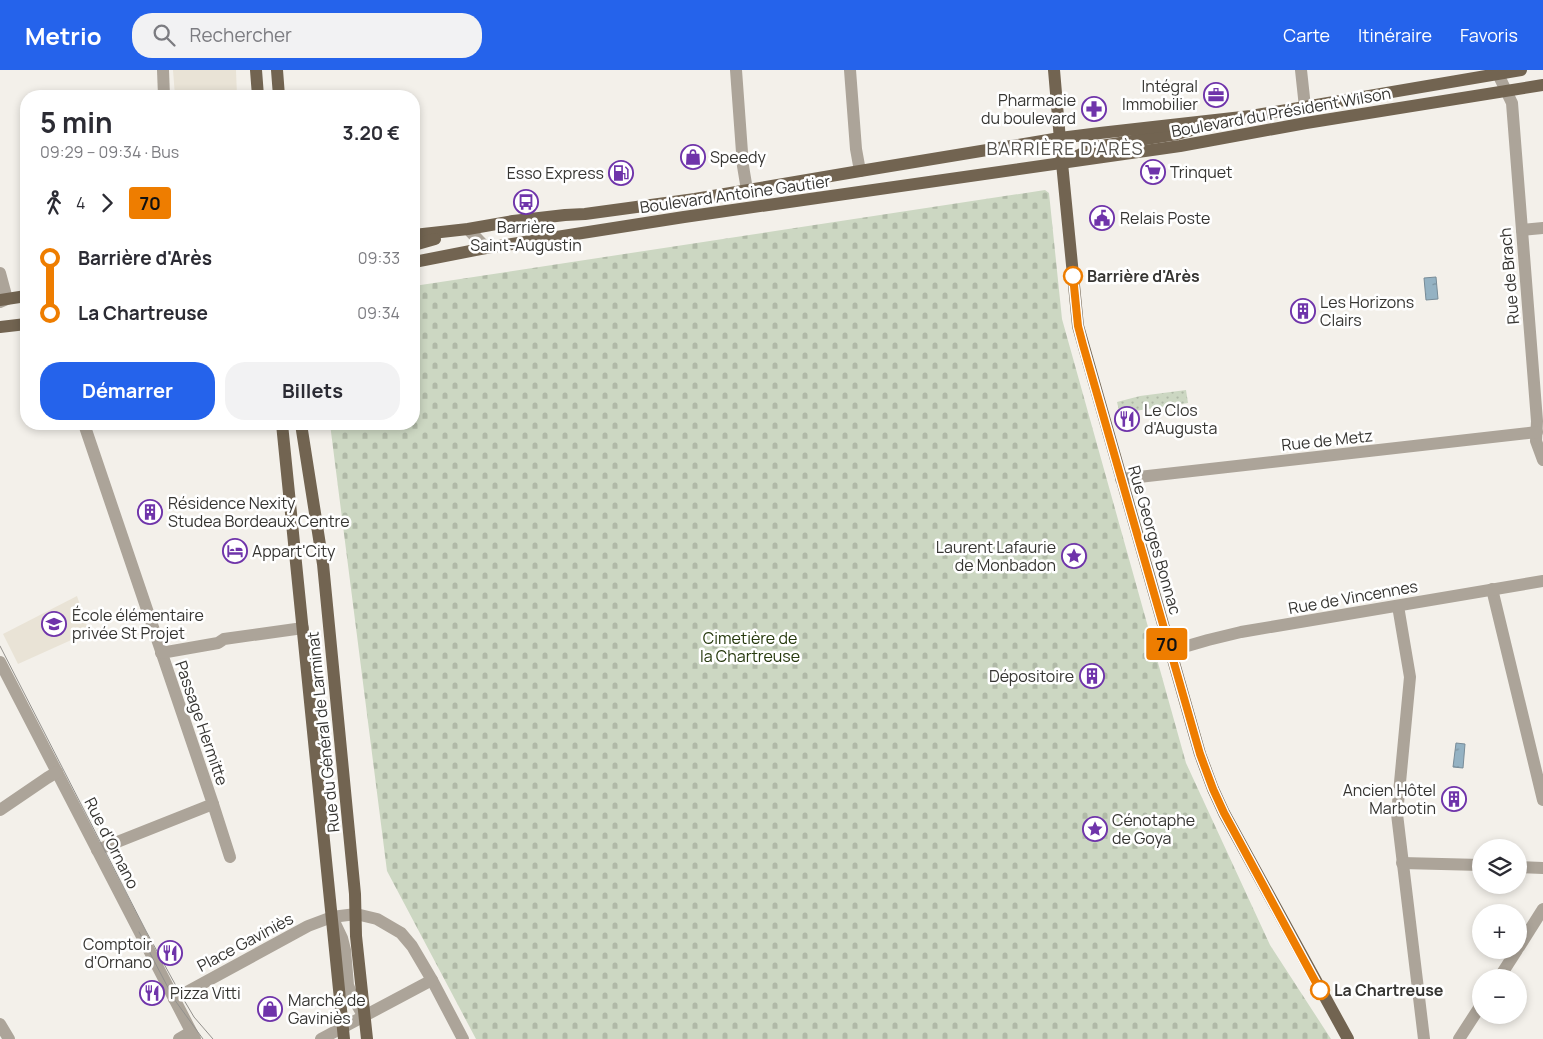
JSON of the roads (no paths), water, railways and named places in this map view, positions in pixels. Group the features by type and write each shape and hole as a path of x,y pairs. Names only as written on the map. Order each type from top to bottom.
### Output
{"main road":[{"path":"256,70 258,90"},
{"path":"277,70 278,90"},
{"name":"Rue Georges Bonnac","path":"1054,70 1078,326 1200,754 1213,789 1240,842 1348,1039"},
{"name":"Boulevard du Président Wilson","path":"1060,138 1251,116 1497,72 1521,70"},
{"name":"Boulevard du Président Wilson","path":"1062,164 1543,85"},
{"path":"1062,164 1087,150 1101,146 1178,134 1251,116"},
{"name":"Boulevard Antoine Gautier","path":"420,234 695,199 1060,138"},
{"name":"Boulevard Antoine Gautier","path":"420,261 486,248 684,217 1062,164"},
{"path":"420,243 468,229"},
{"path":"2,300 20,297"},
{"path":"0,327 20,325"},
{"name":"Rue du Général de Larminat","path":"283,430 344,1033"},
{"name":"Rue du Général de Larminat","path":"302,430 323,564 367,1039"}],"street":[{"path":"163,70 164,90"},
{"path":"736,70 743,166 747,190"},
{"path":"850,70 856,149 860,170"},
{"path":"1300,70 1305,107"},
{"path":"1497,72 1506,90"},
{"name":"Rue de Brach","path":"1506,90 1512,103 1522,230 1535,324 1536,441 1543,460"},
{"path":"1522,230 1543,228"},
{"path":"468,229 486,248"},
{"path":"0,273 2,300"},
{"name":"Passage Hermitte","path":"86,430 230,857"},
{"name":"Rue de Metz","path":"1121,479 1537,432"},
{"name":"Rue de Vincennes","path":"1170,652 1241,632 1543,581"},
{"path":"1492,589 1543,800"},
{"path":"1398,606 1410,677 1397,814 1424,1039"},
{"path":"161,653 218,643 224,639 302,628"},
{"name":"Rue d'Ornano","path":"0,662 193,1036"},
{"path":"0,810 57,772"},
{"name":"Passage Hermitte","path":"97,850 213,804"},
{"path":"1402,862 1472,865"},
{"path":"1527,867 1543,868"},
{"path":"1527,934 1543,909"},
{"path":"356,914 377,919 401,933 412,946 432,980 463,1039"},
{"name":"Place Gaviniès","path":"174,999 297,932 332,917 356,914"},
{"path":"332,917 342,938 345,950 348,986 364,1017"},
{"path":"321,1039 344,1033 364,1017 432,980"},
{"path":"1459,1039 1472,1019"},
{"path":"0,1024 9,1039"},
{"path":"179,1039 193,1036"}],"water":[{"path":"1436,277 1438,299 1426,300 1424,278"},
{"path":"1456,743 1465,744 1463,768 1453,767"}],"tram line":[{"path":"0,646 146,931 194,1017 213,1039"},
{"path":"139,932 174,999 203,1039"}],"place":[{"name":"Intégral Immobilier","path":"1216,95"},
{"name":"Pharmacie du boulevard","path":"1094,109"},
{"name":"Speedy","path":"693,157"},
{"name":"Trinquet","path":"1153,172"},
{"name":"Esso Express","path":"621,173"},
{"name":"Barrière Saint-Augustin","path":"526,202"},
{"name":"Relais Poste","path":"1102,218"},
{"name":"Barrière d'Arès","path":"1073,276"},
{"name":"Les Horizons Clairs","path":"1303,311"},
{"name":"Le Clos d'Augusta","path":"1127,419"},
{"name":"Résidence Nexity Studea Bordeaux Centre","path":"150,512"},
{"name":"Appart'City","path":"235,551"},
{"name":"Laurent Lafaurie de Monbadon","path":"1074,556"},
{"name":"École élémentaire privée St Projet","path":"54,624"},
{"name":"Dépositoire","path":"1092,676"},
{"name":"Ancien Hôtel Marbotin","path":"1454,799"},
{"name":"Cénotaphe de Goya","path":"1095,829"},
{"name":"Comptoir d'Ornano","path":"170,953"},
{"name":"La Chartreuse","path":"1320,990"},
{"name":"Pizza Vitti","path":"152,993"},
{"name":"Marché de Gaviniès","path":"270,1009"}],"district":[{"name":"BARRIÈRE D'ARÈS","path":"1065,148"}],"park label":[{"name":"Cimetière de la Chartreuse","path":"750,647"}]}
